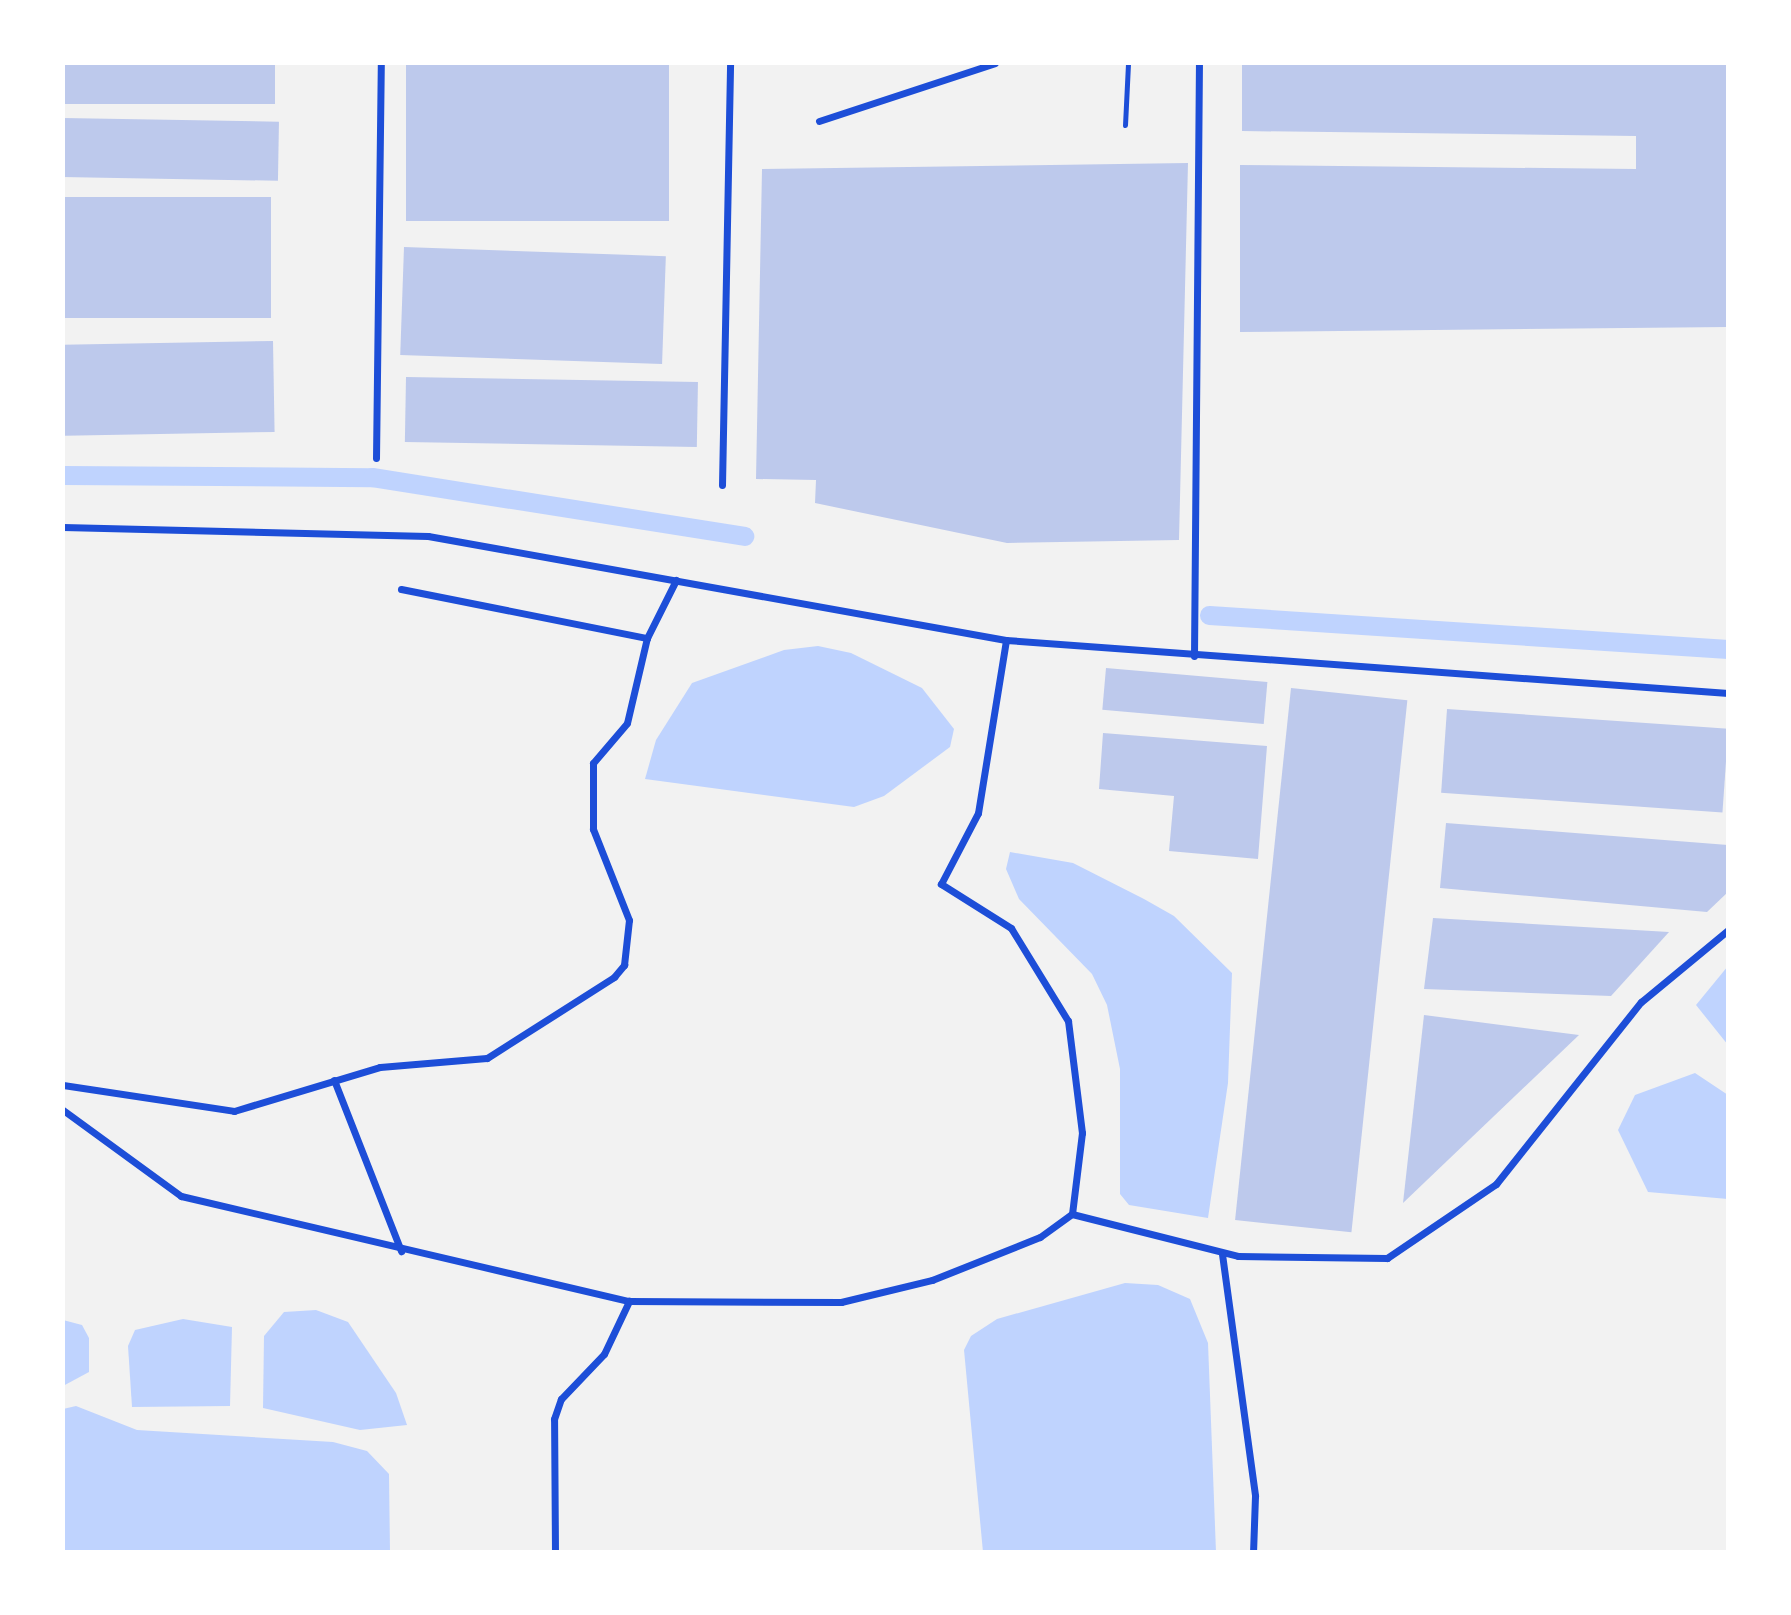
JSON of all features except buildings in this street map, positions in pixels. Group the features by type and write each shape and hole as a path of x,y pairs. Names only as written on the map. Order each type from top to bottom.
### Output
{"street":[{"path":"376,458 382,63"},
{"path":"722,485 730,63"},
{"path":"819,121 995,63"},
{"path":"1194,656 1199,63"},
{"path":"63,527 428,536 1006,640 1194,656 1728,693"},
{"path":"63,1085 234,1111 380,1066 487,1058 614,977 624,965 629,920 593,829 593,763 627,723 647,638 676,580"},
{"path":"401,589 647,638"},
{"path":"63,1110 181,1196 401,1251 629,1301 841,1302 932,1280 1040,1237 1072,1214 1082,1133 1068,1021 1011,928 941,884 978,813 1006,640"},
{"path":"1072,1214 1222,1254 1355,1262 1387,1258 1496,1184 1641,1002 1728,930"},
{"path":"334,1080 401,1251"},
{"path":"1222,1254 1255,1496 1253,1552"},
{"path":"555,1552 554,1419 561,1399 604,1354 629,1301"}],"lane":[{"path":"1125,125 1128,63"}],"water":[{"path":"818,646 851,653 922,688 954,729 950,747 884,796 854,807 645,779 656,740 692,683 784,650"},
{"path":"1010,852 1073,863 1144,899 1174,916 1232,973 1228,1083 1208,1218 1129,1205 1120,1194 1120,1069 1107,1005 1092,974 1019,899 1006,869"},
{"path":"1728,966 1728,1045 1696,1005"},
{"path":"1695,1073 1728,1095 1728,1199 1648,1192 1618,1130 1635,1095"},
{"path":"1125,1283 1158,1285 1190,1299 1208,1343 1216,1552 983,1552 964,1350 971,1336 997,1319"},
{"path":"316,1310 348,1322 396,1393 407,1425 360,1430 263,1408 264,1336 284,1312"},
{"path":"183,1319 232,1327 230,1406 132,1407 128,1346 135,1330"},
{"path":"63,1320 82,1325 89,1338 89,1372 63,1386"},
{"path":"76,1406 137,1430 333,1442 367,1451 389,1474 390,1552 63,1552 63,1409"}],"waterway":[{"path":"63,475 372,477 744,536"},
{"path":"1209,615 1728,649"}]}
